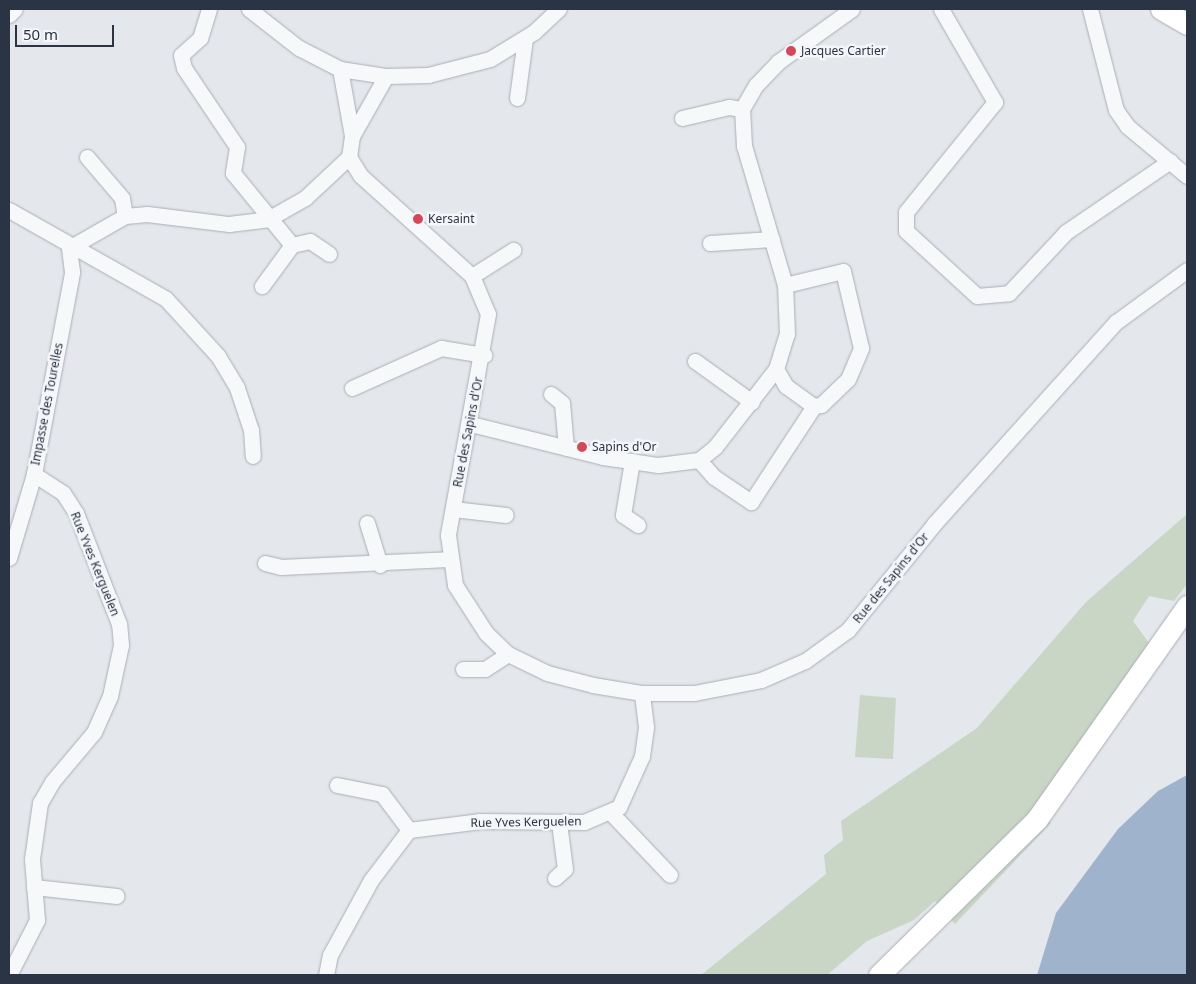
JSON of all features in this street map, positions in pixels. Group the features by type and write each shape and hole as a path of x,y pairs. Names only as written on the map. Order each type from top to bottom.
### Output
{"street":[{"path":"9,15 15,9"},
{"path":"209,9 200,38 182,61 237,147 233,173 268,219 292,245"},
{"path":"249,9 299,48 340,69 386,76 428,75 459,69 490,59 525,39 559,9"},
{"path":"471,424 566,448 658,465 698,460 752,402 776,369 787,334 785,286 744,146 742,109 756,85 778,62 852,9"},
{"path":"941,9 995,102 906,212 906,231 977,296 1009,293 1066,232 1170,161"},
{"path":"1090,9 1096,26 1116,110 1127,126 1187,176"},
{"path":"1096,26 1100,9"},
{"path":"1161,9 1187,24"},
{"path":"517,98 525,39"},
{"path":"70,248 125,216 147,214 229,224 268,219 306,198 349,156 352,136 340,69"},
{"path":"352,136 386,76"},
{"path":"682,118 729,107 742,109"},
{"path":"87,156 122,198 125,216"},
{"name":"Rue des Sapins d'Or","path":"349,156 361,176 472,276 488,314 484,354 453,509 448,559 455,585 469,609 508,654 547,673 642,693 694,693 761,680 806,661 848,630 934,524 1116,322 1187,270"},
{"path":"9,210 70,248 124,272 166,299 218,356 237,388 250,430 253,456"},
{"path":"710,244 772,239"},
{"path":"262,286 292,245 310,241 329,254"},
{"name":"Impasse des Tourelles","path":"9,558 34,474 72,272 70,248"},
{"path":"472,276 512,250"},
{"path":"698,460 714,477 751,502 814,406 848,379 861,348 843,271 785,286"},
{"path":"352,388 441,348 484,354"},
{"path":"695,361 752,402"},
{"path":"776,369 786,386 814,406"},
{"path":"551,394 562,402 566,448"},
{"path":"632,461 623,515 638,525"},
{"name":"Rue Yves Kerguelen","path":"9,975 38,920 34,887 33,830 40,803 52,782 94,732 110,696 121,645 119,624 76,513 63,493 34,474"},
{"path":"453,509 506,515"},
{"path":"367,523 380,565"},
{"path":"265,563 281,567 380,565 448,559"},
{"path":"878,975 1037,819 1187,606"},
{"path":"463,669 485,669 508,654"},
{"path":"642,693 646,727 642,756 628,796 612,814 670,875"},
{"path":"326,975 330,955 371,880 409,830 382,794 337,785"},
{"name":"Rue Yves Kerguelen","path":"409,830 480,821 559,823 612,814"},
{"path":"555,878 565,869 559,823"},
{"path":"34,887 117,896"}],"green space":[{"path":"1187,514 1187,584 1174,601 1149,596 1133,621 1149,643 1038,806 1051,823 955,924 935,901 914,920 867,941 827,975 701,975 826,874 824,855 843,840 841,821 977,728 1086,602"},
{"path":"860,695 896,698 893,759 855,757"}],"water":[{"path":"1187,775 1187,975 1037,975 1056,913 1118,829 1158,791"}],"place":[{"name":"Jacques Cartier","path":"791,51"},
{"name":"Kersaint","path":"418,219"},
{"name":"Sapins d'Or","path":"582,447"}]}
